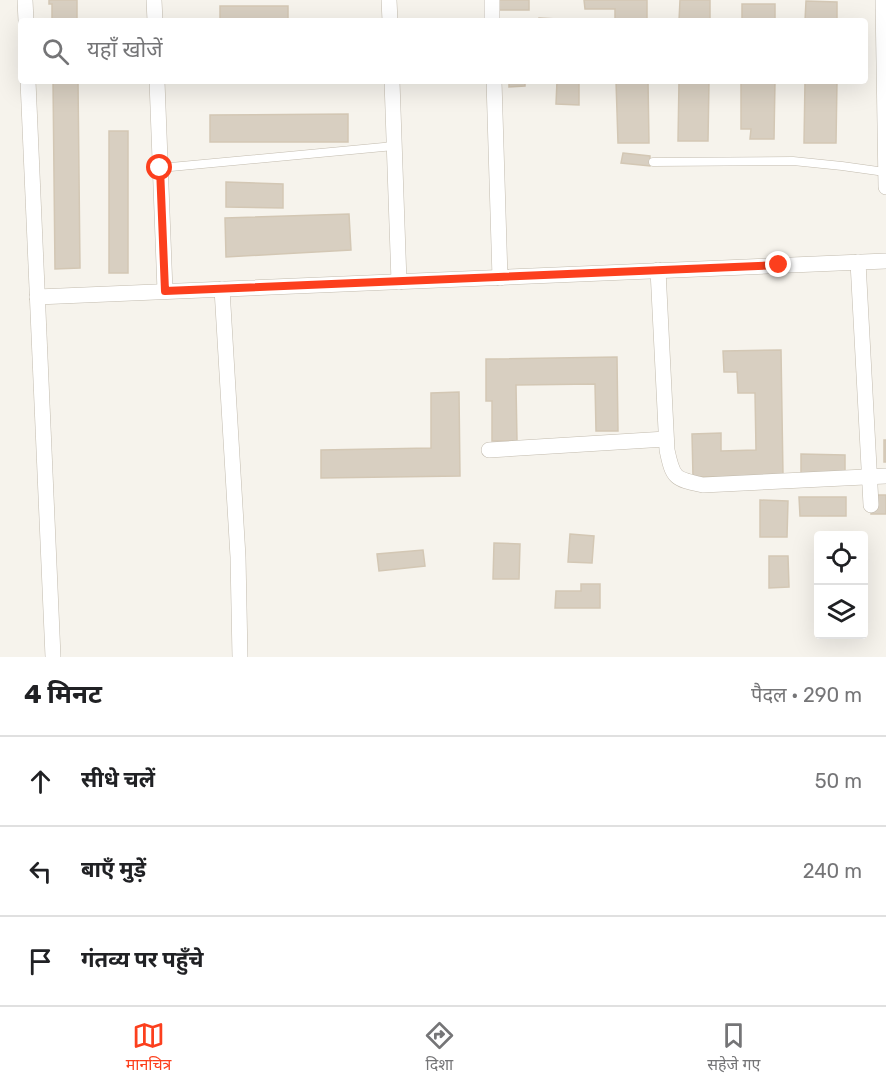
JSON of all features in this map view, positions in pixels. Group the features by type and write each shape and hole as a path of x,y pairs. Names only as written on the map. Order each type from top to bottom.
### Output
{"street":[{"path":"25,0 26,18"},
{"path":"154,0 155,18"},
{"path":"389,0 390,18"},
{"path":"492,0 492,18"},
{"path":"884,0 885,179"},
{"path":"28,84 53,657"},
{"path":"157,84 165,291"},
{"path":"392,84 399,282"},
{"path":"494,84 500,278"},
{"path":"37,297 886,261"},
{"path":"858,262 871,505"},
{"path":"658,270 667,450 671,470 682,480 703,485 886,476"},
{"path":"222,288 238,557 240,657"},
{"path":"489,450 666,440"}],"lane":[{"path":"160,168 394,146"},
{"path":"653,162 793,161 885,179"}],"building":[{"path":"49,0 77,0 77,18 52,18 52,4 49,4"},
{"path":"494,0 529,0 529,10 494,10"},
{"path":"584,0 647,0 647,18 615,18 615,9 585,9"},
{"path":"680,0 710,0 710,18 679,18"},
{"path":"806,1 837,2 837,18 805,18"},
{"path":"742,4 775,4 775,18 742,18"},
{"path":"220,6 288,6 288,18 220,18"},
{"path":"53,84 78,84 80,268 55,269"},
{"path":"509,84 525,84 525,86 509,87"},
{"path":"557,84 579,84 579,105 556,104"},
{"path":"616,84 648,84 649,143 618,143"},
{"path":"679,84 709,84 708,141 678,141"},
{"path":"741,84 775,84 774,139 750,139 751,129 741,129"},
{"path":"805,84 837,84 836,143 804,143"},
{"path":"348,114 348,142 210,142 210,115"},
{"path":"109,131 128,131 128,273 109,273"},
{"path":"623,153 650,156 650,166 621,163"},
{"path":"226,182 283,184 283,208 226,207"},
{"path":"349,214 351,250 226,257 225,218"},
{"path":"781,350 783,476 693,477 692,434 721,433 721,451 756,450 755,393 738,393 737,372 724,372 723,351"},
{"path":"617,357 618,431 596,431 595,384 516,385 517,441 492,441 492,401 486,401 486,359"},
{"path":"459,392 460,476 321,478 321,450 431,448 431,393"},
{"path":"884,440 886,440 886,462 884,462"},
{"path":"801,454 845,455 845,474 801,473"},
{"path":"871,495 886,495 886,514 871,514"},
{"path":"799,497 846,497 846,516 800,516"},
{"path":"760,500 788,501 787,537 760,537"},
{"path":"570,534 594,536 592,563 568,562"},
{"path":"494,543 520,544 519,579 493,579"},
{"path":"423,550 425,566 379,571 377,554"},
{"path":"769,556 788,556 789,587 769,588"},
{"path":"581,584 600,584 600,608 555,608 556,591 581,591"}],"route":[{"path":"160,168 165,291 779,265"}]}
